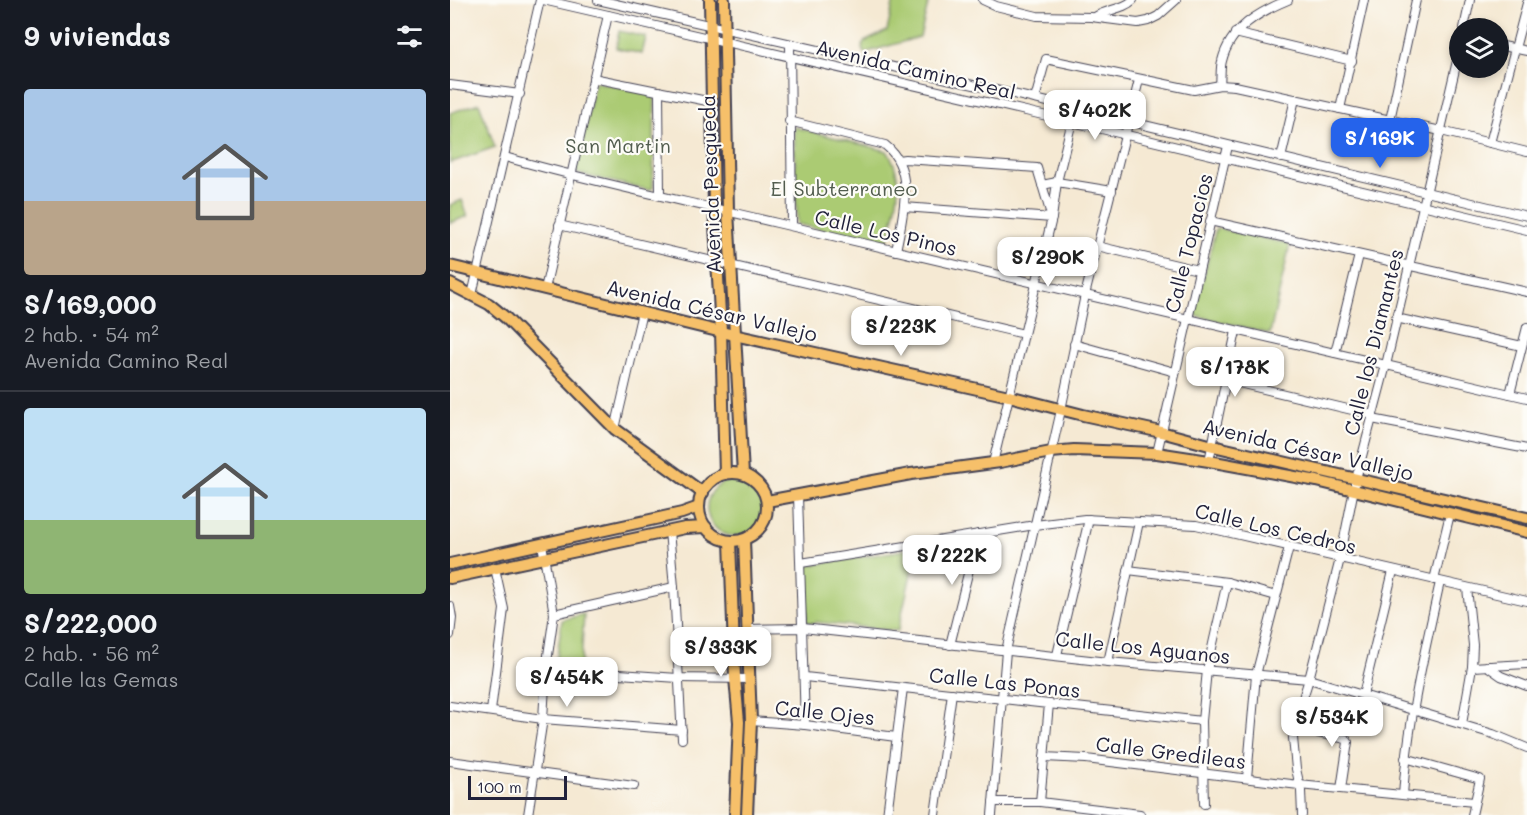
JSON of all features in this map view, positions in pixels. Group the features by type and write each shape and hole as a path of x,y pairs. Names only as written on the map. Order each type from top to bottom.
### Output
{"main road":[{"name":"Avenida Pesqueda","path":"710,0 714,207 721,331 725,474"},
{"name":"Avenida Pesqueda","path":"724,0 730,267 743,474"},
{"path":"712,122 726,122"},
{"name":"Avenida César Vallejo","path":"450,266 1161,432 1432,503 1484,508 1526,516"},
{"path":"450,284 489,304 506,318 615,429 703,493"},
{"name":"Avenida César Vallejo","path":"767,501 911,474 993,463 1051,452 1157,453 1355,484"},
{"path":"725,474 743,474 761,487 767,501 765,521 760,529 744,540 730,541 717,537 706,527 699,507 708,484 725,474"},
{"name":"Avenida César Vallejo","path":"1432,503 1450,514 1525,531"},
{"path":"450,564 682,513 699,507"},
{"path":"1481,520 1484,508"},
{"path":"450,578 669,531 706,527"},
{"path":"744,540 751,721 747,815"},
{"path":"730,541 735,678 739,722 735,815"}],"street":[{"name":"Avenida Camino Real","path":"542,0 1527,230"},
{"path":"472,295 542,0"},
{"name":"Avenida Camino Real","path":"597,0 1035,99 1527,216"},
{"path":"982,0 996,6 1037,16 1095,17 1138,23 1158,16 1176,0"},
{"path":"1095,17 1133,0"},
{"path":"1220,85 1222,61 1235,33 1261,12 1288,0"},
{"path":"1340,109 1364,0"},
{"path":"1390,120 1416,0"},
{"path":"1466,18 1470,0"},
{"path":"1490,143 1527,3"},
{"path":"545,289 608,15"},
{"path":"1235,33 1352,61"},
{"path":"790,44 789,122 792,226"},
{"path":"1509,47 1527,51"},
{"path":"1035,99 1046,59 1194,90 1220,85 1295,99 1527,152"},
{"path":"593,78 712,102"},
{"path":"1425,193 1453,78"},
{"path":"992,815 1006,651 1085,295 1139,80"},
{"path":"450,85 520,94"},
{"path":"659,91 660,195"},
{"path":"1281,158 1295,99"},
{"path":"993,463 1052,218 1057,182 1075,109"},
{"path":"789,122 885,146 898,160 904,186 904,207 896,251"},
{"name":"Calle Topacios","path":"1157,453 1228,146"},
{"name":"Calle Los Pinos","path":"505,158 570,176 714,207 1085,295"},
{"path":"898,160 1037,168 1052,218"},
{"path":"1042,185 1057,182 1112,191"},
{"name":"Calle los Diamantes","path":"1302,815 1293,738 1340,559 1355,484 1386,365 1425,193"},
{"path":"904,207 1052,218"},
{"path":"1210,221 1527,292"},
{"path":"559,225 717,264 1024,334"},
{"path":"1097,246 1198,270"},
{"path":"1335,353 1359,255"},
{"path":"1085,295 1527,398"},
{"path":"615,429 642,312"},
{"path":"1396,318 1522,346"},
{"path":"1510,394 1527,327"},
{"path":"1209,461 1236,331"},
{"path":"1074,344 1175,372"},
{"path":"1226,380 1372,417 1527,449"},
{"path":"798,495 805,725"},
{"path":"1403,795 1405,758 1412,709 1450,514"},
{"path":"1525,531 1526,516"},
{"path":"1057,655 1089,519"},
{"name":"Calle Los Cedros","path":"801,563 1035,525 1089,519 1196,525 1527,601"},
{"path":"1108,662 1139,522"},
{"path":"450,706 682,735 669,531"},
{"path":"950,645 978,534"},
{"path":"528,815 543,719 546,669 554,614 542,544"},
{"path":"1247,778 1256,675 1289,547"},
{"path":"491,711 504,609 495,568"},
{"path":"1128,570 1227,582 1276,597"},
{"path":"1363,695 1394,571"},
{"path":"1204,804 1202,721 1207,670 1227,582"},
{"path":"554,614 674,587"},
{"path":"1462,724 1472,667 1473,645 1467,588"},
{"path":"450,606 452,618 450,635"},
{"name":"Calle Los Aguanos","path":"747,629 803,628 1108,662 1309,679 1462,724 1527,748"},
{"path":"1472,667 1527,664"},
{"path":"1487,666 1501,676 1527,686"},
{"path":"546,669 678,678 748,679"},
{"name":"Calle Las Ponas","path":"805,677 1202,721"},
{"path":"886,815 903,688"},
{"path":"935,815 952,693"},
{"path":"1040,802 1049,704"},
{"name":"Calle Ojes","path":"751,721 805,725 896,737"},
{"path":"1295,728 1346,739 1348,742 1341,789"},
{"name":"Calle Gredileas","path":"1044,757 1086,759 1299,785 1474,802"},
{"path":"1405,758 1480,779 1472,815"},
{"path":"450,761 634,786"},
{"path":"736,788 749,789"},
{"path":"993,802 1040,802 1140,814"}],"green space":[{"path":"894,0 929,0 920,37 864,53 862,49 864,42 887,31"},
{"path":"619,31 646,37 642,54 616,48"},
{"name":"San Martin","path":"595,82 655,93 653,188 649,190 576,172"},
{"path":"479,103 495,147 450,163 450,113"},
{"name":"El Subterraneo","path":"794,127 887,151 897,174 898,185 896,209 886,245 797,224"},
{"path":"462,200 468,216 450,223 450,205"},
{"path":"1216,228 1290,244 1270,334 1194,315"},
{"path":"729,480 741,480 751,484 759,492 763,508 759,524 751,532 741,536 729,536 719,532 711,524 707,514 707,502 711,492 719,484"},
{"path":"917,548 898,631 816,622 811,624 806,621 804,571 806,566"},
{"path":"584,614 581,664 556,663 562,620"}]}
